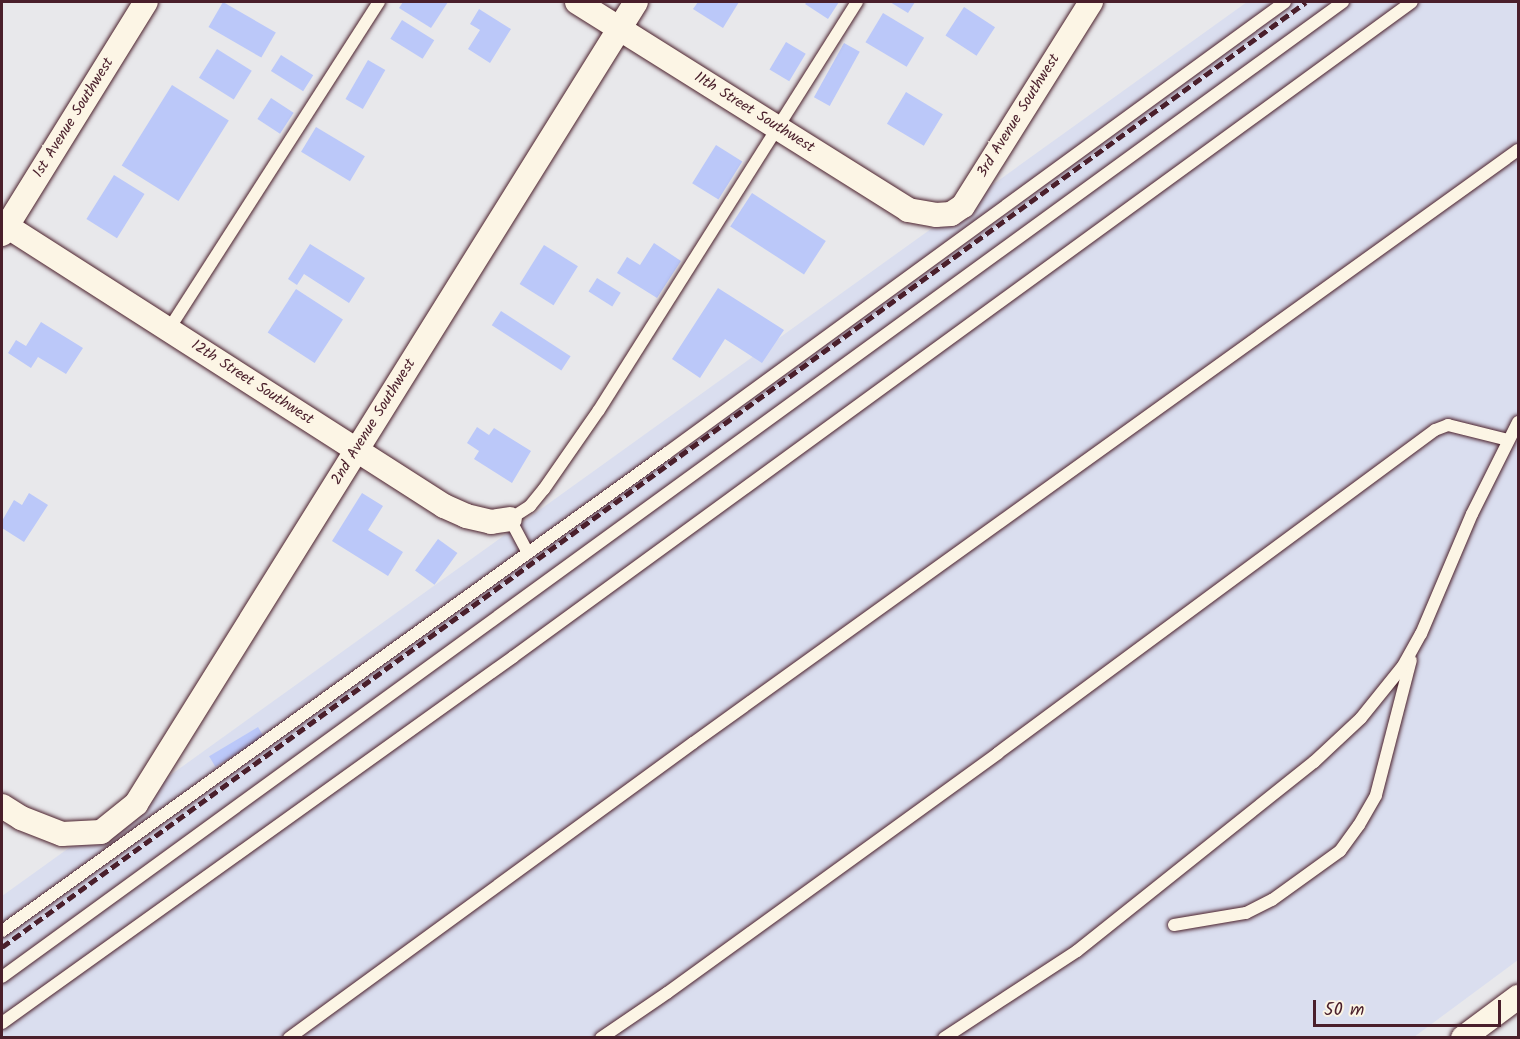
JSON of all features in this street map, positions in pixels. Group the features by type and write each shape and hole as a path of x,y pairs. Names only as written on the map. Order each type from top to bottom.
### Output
{"street":[{"name":"1st Avenue Southwest","path":"3,227 146,2"},
{"name":"11th Street Southwest","path":"577,2 908,210 936,215"},
{"name":"2nd Avenue Southwest","path":"108,840 136,804 636,2"},
{"name":"3rd Avenue Southwest","path":"936,215 951,214 963,206 1091,2"},
{"name":"12th Street Southwest","path":"3,227 169,329 356,451 466,516 491,522 510,519"},
{"path":"2,806 21,818 62,834 108,840"},
{"path":"1462,1038 1518,997"}],"lane":[{"path":"169,329 379,2"},
{"path":"528,553 510,519 530,506 564,461 857,2"},
{"path":"2,931 108,840 528,553 1285,2"},
{"path":"2,977 1343,2"},
{"path":"2,1023 513,657 1412,2"},
{"path":"289,1038 693,743 1518,150"},
{"path":"1174,925 1246,913 1272,900 1340,851 1359,825 1376,795 1385,766 1397,706 1421,634 1472,514 1518,422"},
{"path":"601,1038 667,993 998,753 1435,430 1448,425 1508,440"},
{"path":"944,1038 1077,951 1314,762 1381,696 1403,666 1421,634"}],"shaded area":[{"path":"1247,2 1518,2 1518,960 1414,1037 2,1037 2,896"}],"building":[{"path":"223,2 276,32 261,58 208,27"},
{"path":"403,2 448,2 431,28 399,8"},
{"path":"698,2 739,2 723,28 693,9"},
{"path":"807,2 839,2 828,19 805,4"},
{"path":"890,2 915,2 908,13"},
{"path":"964,7 995,27 977,56 945,36"},
{"path":"479,9 511,29 490,63 468,49 480,30 470,24"},
{"path":"883,13 924,38 907,67 865,42"},
{"path":"402,20 434,40 423,59 390,39"},
{"path":"786,42 806,54 789,81 770,69"},
{"path":"844,43 860,52 830,106 814,97"},
{"path":"217,49 252,71 234,100 199,78"},
{"path":"281,55 313,75 303,91 271,71"},
{"path":"368,60 385,70 363,109 346,99"},
{"path":"172,85 229,121 178,201 122,166"},
{"path":"906,92 943,114 924,146 887,124"},
{"path":"271,98 294,113 280,134 257,119"},
{"path":"316,127 365,156 350,181 301,152"},
{"path":"716,145 742,161 718,200 692,183"},
{"path":"114,175 145,194 117,238 86,219"},
{"path":"752,193 826,241 804,274 730,227"},
{"path":"654,243 681,261 657,298 617,273 627,257 640,265"},
{"path":"310,244 365,278 349,303 304,274 297,285 288,279"},
{"path":"544,245 578,266 554,305 520,284"},
{"path":"597,278 621,293 612,306 589,292"},
{"path":"718,288 784,330 762,363 725,339 700,378 672,359"},
{"path":"296,289 343,319 315,363 268,333"},
{"path":"501,311 571,356 561,370 492,325"},
{"path":"41,322 83,348 66,374 38,357 31,368 8,353 16,340 26,346"},
{"path":"477,427 489,435 494,428 531,451 512,483 474,459 479,451 467,443"},
{"path":"29,493 48,505 24,542 2,528 2,521 14,500 22,505"},
{"path":"362,493 383,506 368,530 403,552 388,576 332,541"},
{"path":"438,539 457,553 434,585 415,571"},
{"path":"258,727 264,737 215,767 209,756"}],"railway":[{"path":"2,947 1306,2"}]}
